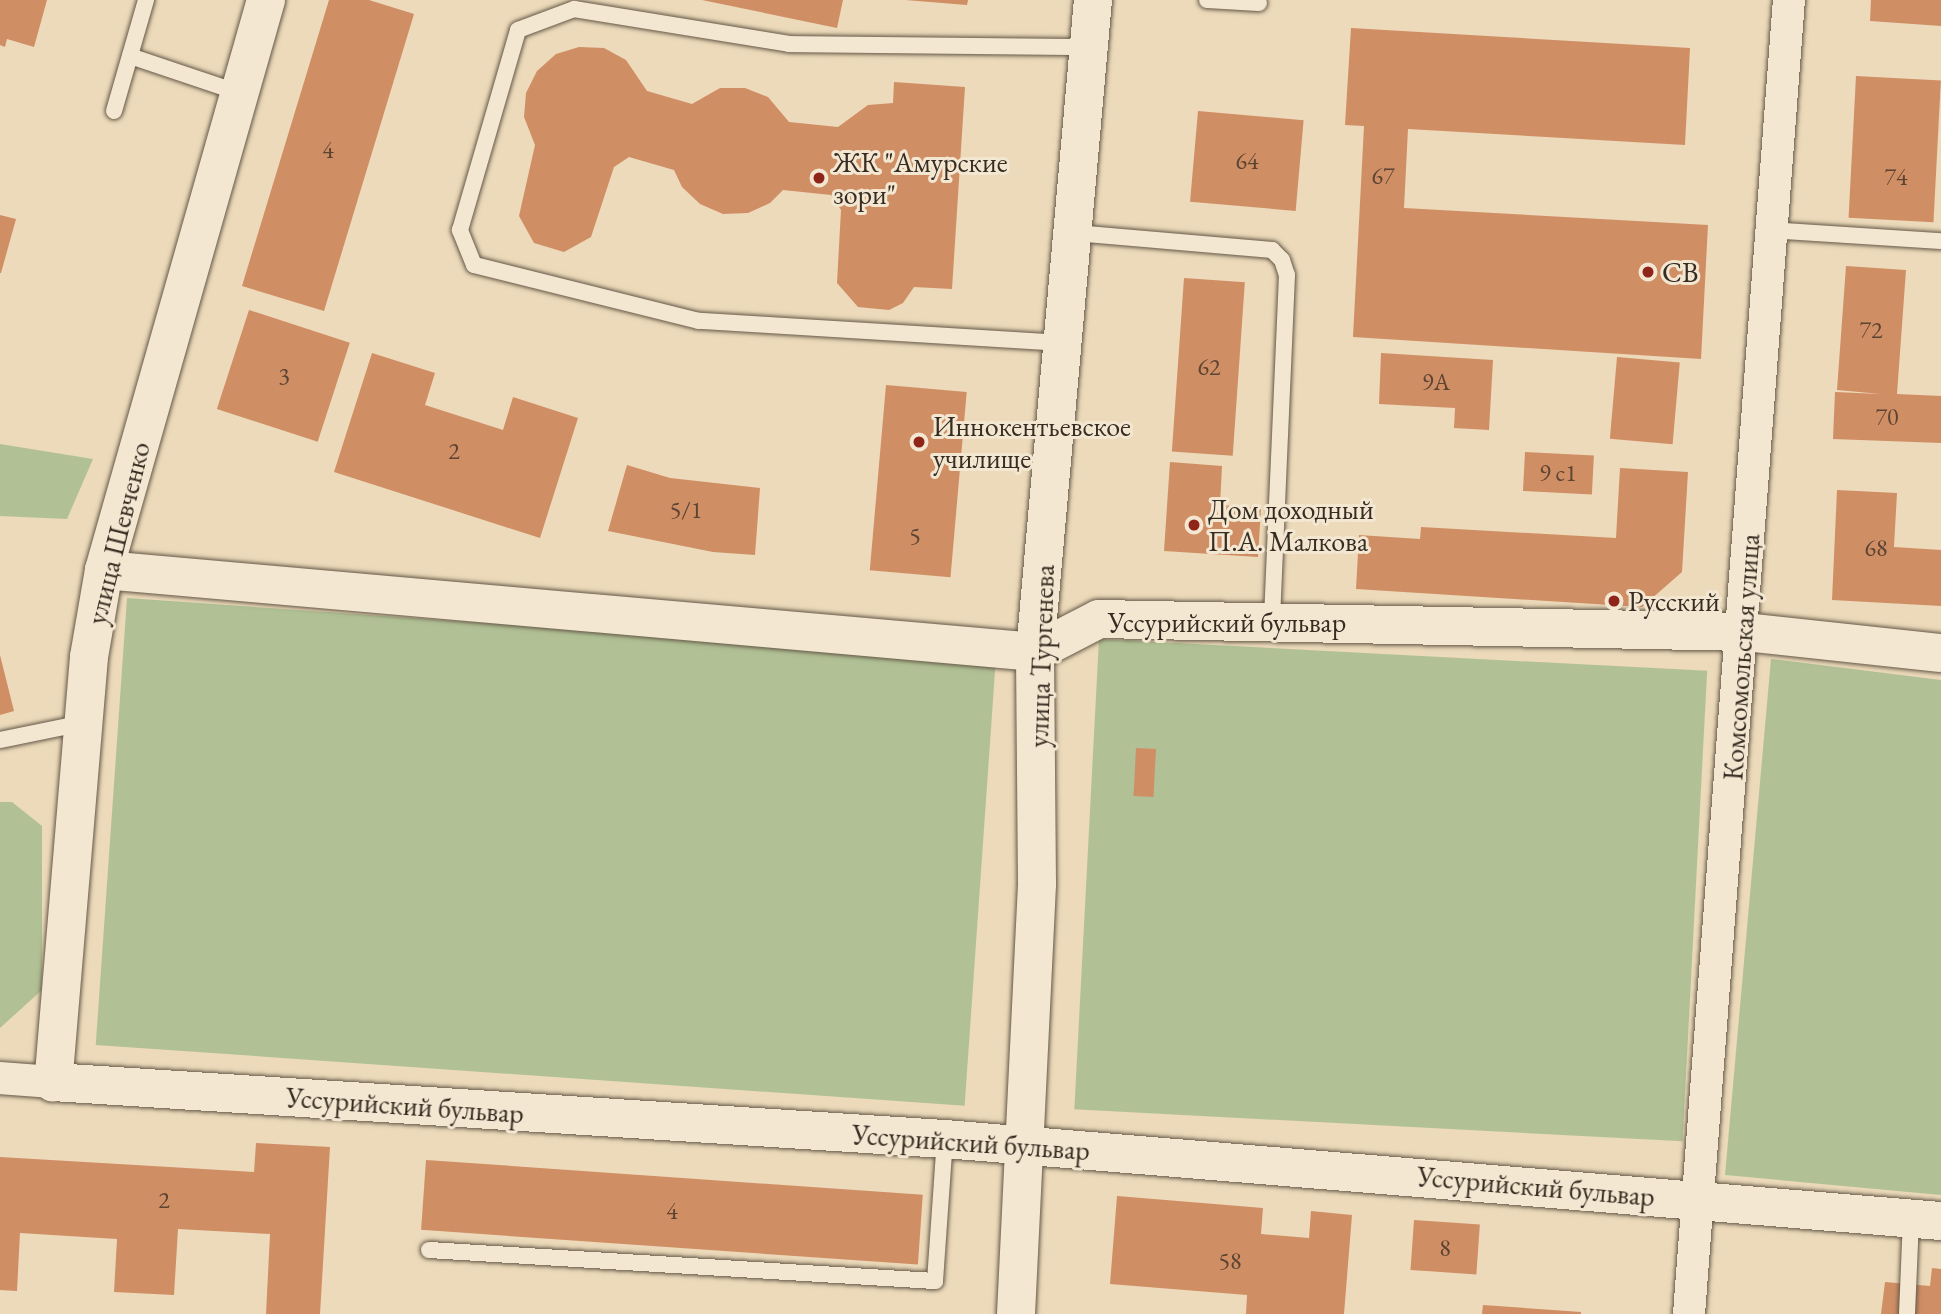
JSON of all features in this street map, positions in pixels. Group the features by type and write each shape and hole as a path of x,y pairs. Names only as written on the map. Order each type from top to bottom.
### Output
{"street":[{"name":"улица Шевченко","path":"53,1082 83,723 104,570 266,0"},
{"name":"улица Тургенева","path":"1016,1314 1037,884 1035,652 1066,343 1093,0"},
{"name":"Комсомольская улица","path":"1689,1314 1744,632 1769,230 1788,0"},
{"path":"104,570 1035,652"},
{"name":"Уссурийский бульвар","path":"1035,652 1099,619 1744,632 1941,653"},
{"name":"Уссурийский бульвар","path":"0,1078 944,1139 1697,1199 1926,1220"}],"lane":[{"path":"114,111 146,0"},
{"path":"1207,0 1259,3"},
{"path":"1066,343 699,321 474,265 460,230 518,30 574,9 789,44 1089,47"},
{"path":"130,56 240,93"},
{"path":"1769,230 1941,242"},
{"path":"1075,233 1272,250 1282,260 1287,275 1272,622"},
{"path":"0,740 83,723"},
{"path":"429,1250 935,1281 944,1139"},
{"path":"1907,1314 1926,1220"}],"green space":[{"path":"0,444 93,459 67,519 0,516"},
{"path":"127,598 996,659 965,1106 96,1045"},
{"path":"1099,639 1707,671 1683,1141 1074,1109"},
{"path":"1771,659 1941,680 1941,1195 1725,1175"},
{"path":"0,802 12,802 42,826 42,990 0,1028"}],"building":[{"path":"0,0 47,0 34,47 7,39 5,47 0,45"},
{"path":"329,0 369,0 414,14 324,311 242,286"},
{"path":"702,0 843,0 837,28"},
{"path":"905,0 968,0 967,5"},
{"path":"1871,0 1941,0 1941,26 1870,21"},
{"path":"1351,28 1690,48 1685,145 1408,129 1404,208 1708,225 1701,359 1353,337 1364,126 1345,125"},
{"name":"ЖК \"Амурские зори\"","path":"579,47 604,48 626,60 647,91 692,104 720,88 745,88 768,97 789,122 838,127 868,105 893,103 894,82 965,87 952,289 914,287 903,303 889,310 858,307 837,283 841,210 831,195 783,190 770,203 748,213 723,214 700,204 682,187 674,170 629,157 614,167 591,237 564,252 534,243 519,216 535,145 524,117 526,93 537,71 556,54"},
{"path":"1856,76 1941,80 1933,222 1849,218"},
{"path":"1198,111 1304,120 1296,211 1190,202"},
{"path":"0,215 16,219 1,273 0,273"},
{"path":"1846,266 1906,270 1897,394 1941,396 1941,443 1833,439 1835,392 1881,394 1837,390"},
{"path":"1184,278 1245,282 1233,456 1172,452"},
{"path":"249,310 350,343 318,442 217,409"},
{"path":"372,353 435,373 425,405 503,430 513,397 578,418 540,538 334,472"},
{"path":"1381,353 1493,360 1489,430 1454,428 1455,408 1379,404"},
{"path":"1617,357 1680,362 1673,444 1610,439"},
{"path":"886,385 967,392 950,577 870,570"},
{"path":"1525,452 1594,456 1592,495 1523,491"},
{"path":"1170,462 1222,466 1220,505 1261,508 1258,557 1164,551"},
{"path":"627,465 670,478 760,488 755,555 713,552 608,531"},
{"path":"1620,468 1688,472 1682,572 1642,607 1356,589 1359,535 1420,539 1421,527 1616,538"},
{"path":"1837,490 1897,493 1894,547 1941,550 1941,606 1832,600"},
{"path":"0,655 14,711 0,715"},
{"path":"1136,748 1156,749 1153,797 1133,796"},
{"path":"256,1143 330,1147 320,1314 266,1314 270,1234 178,1229 174,1295 114,1292 117,1239 20,1233 17,1291 0,1290 0,1157 254,1172"},
{"path":"426,1160 923,1195 918,1265 421,1230"},
{"path":"1117,1196 1263,1208 1261,1234 1309,1238 1311,1211 1352,1215 1344,1314 1246,1314 1247,1295 1110,1284"},
{"path":"1414,1220 1480,1225 1476,1274 1411,1270"},
{"path":"1932,1268 1941,1269 1941,1314 1881,1314 1885,1282 1930,1286"},
{"path":"1483,1305 1581,1312 1581,1314 1482,1314"}],"place":[{"name":"ЖК \"Амурские зори\"","path":"819,178"},
{"name":"СВ","path":"1648,272"},
{"name":"Иннокентьевское училище","path":"919,442"},
{"name":"Дом доходный П.А. Малкова","path":"1194,525"},
{"name":"Русский","path":"1614,601"}]}
